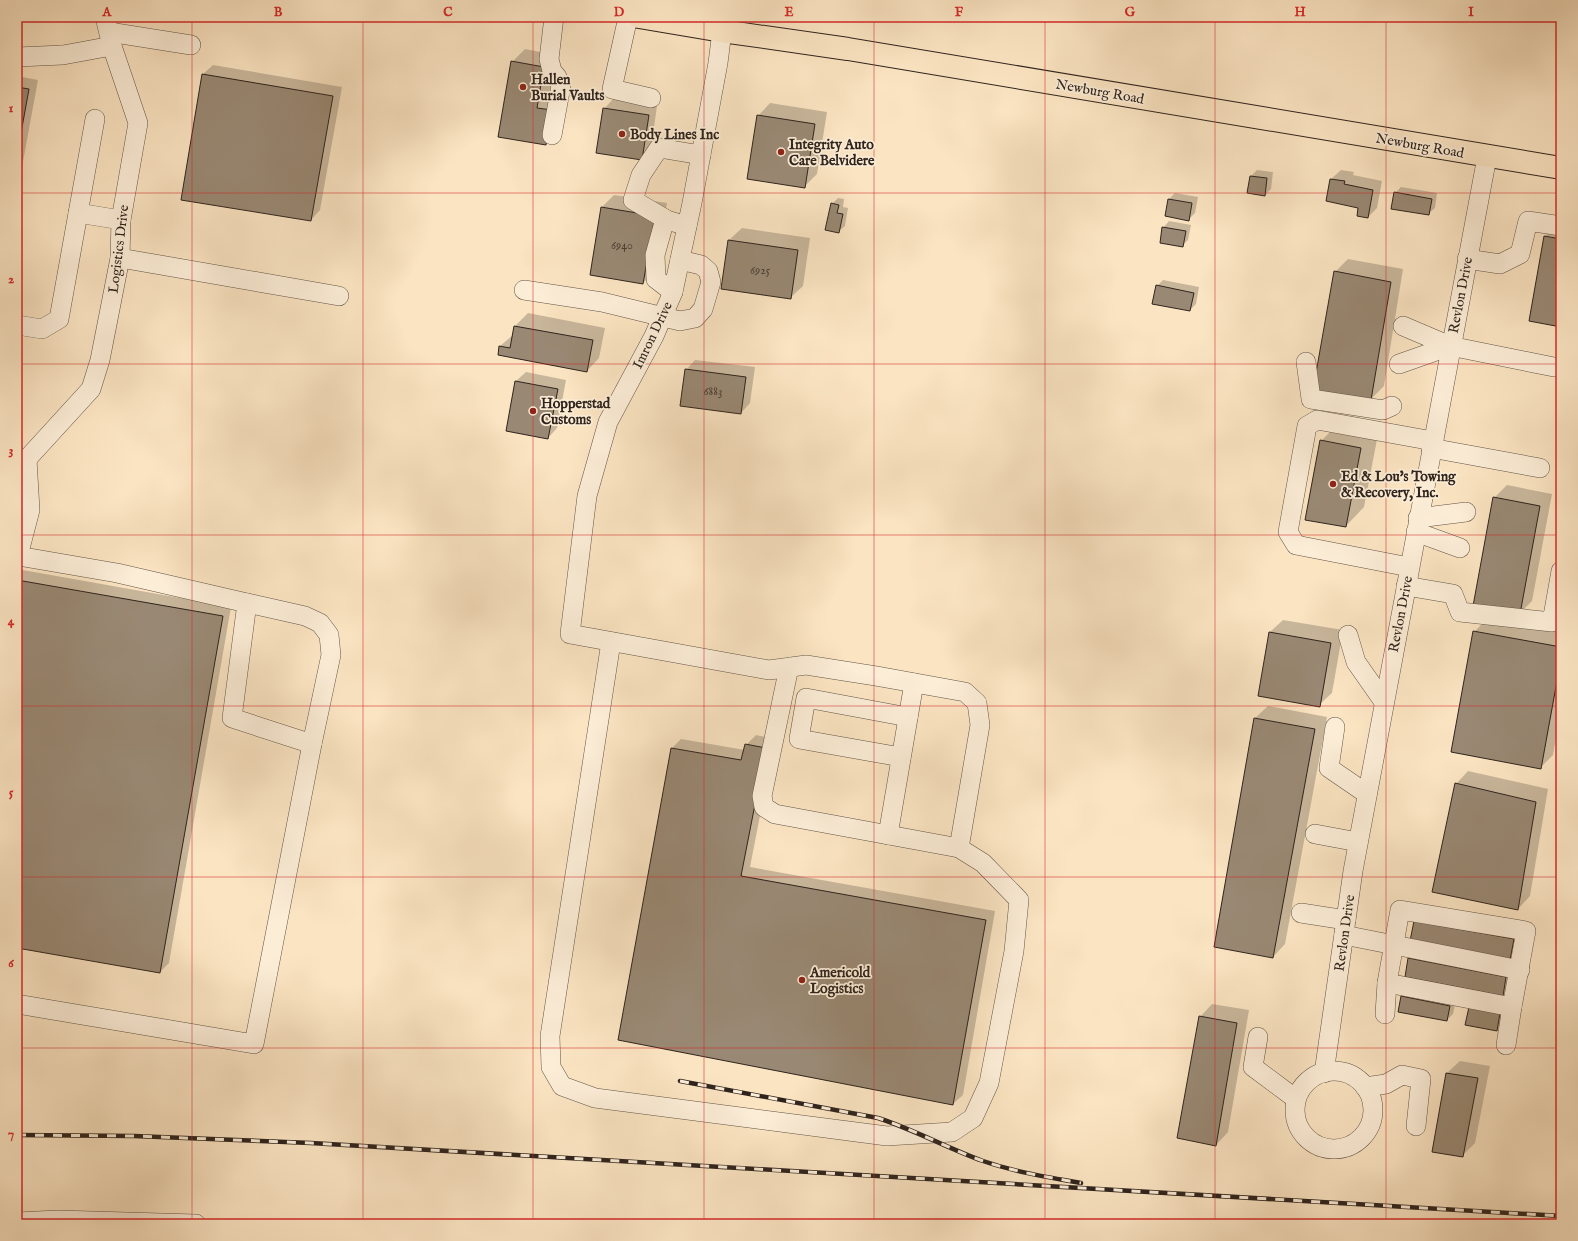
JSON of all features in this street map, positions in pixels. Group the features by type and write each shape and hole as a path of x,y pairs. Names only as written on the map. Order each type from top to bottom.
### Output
{"main road":[{"name":"Newburg Road","path":"639,17 722,31 848,49 1487,157 1561,168"}],"street":[{"path":"552,134 561,86 557,77 552,71 549,59 554,17"},
{"path":"628,17 612,89 651,98"},
{"name":"Imron Drive","path":"611,642 570,634 587,496 608,422 654,336 673,292 688,226 718,63 722,31"},
{"path":"17,58 63,55 109,32 191,45"},
{"name":"Logistics Drive","path":"22,460 91,389 100,360 120,258 121,220 138,124 109,32"},
{"path":"17,325 42,329 59,319 95,119"},
{"path":"688,226 665,219 633,200 641,175 659,148 701,154"},
{"name":"Revlon Drive","path":"1324,1073 1358,842 1450,346 1487,157"},
{"path":"78,213 121,220"},
{"path":"665,219 655,255 656,279 673,292"},
{"path":"1467,260 1500,264 1520,254 1528,221 1561,226"},
{"path":"120,258 339,296"},
{"path":"524,290 602,302 680,321 695,318 703,309 711,282 708,271 702,265 680,260"},
{"path":"1404,326 1450,346 1554,367"},
{"path":"1399,364 1450,346"},
{"path":"1306,362 1310,399 1383,410 1392,406"},
{"path":"1409,567 1296,545 1288,532 1307,426 1317,420 1540,468"},
{"path":"17,1004 254,1044 312,744 331,655 329,635 320,623 305,616 117,573 18,556 30,510 22,460"},
{"path":"1417,525 1466,512"},
{"path":"1417,525 1460,548"},
{"path":"1406,586 1453,594 1460,612 1552,622 1561,571"},
{"path":"247,603 232,718 312,744"},
{"path":"1348,635 1356,662 1384,702"},
{"path":"789,667 762,796 764,807 775,814 959,848 983,863 1019,900 1014,951 989,1083 973,1118 952,1132 887,1136 595,1098 562,1086 551,1068 550,1036 611,642 769,670 789,667 806,665 965,692 977,702 980,724 959,848"},
{"path":"888,835 914,683"},
{"path":"901,757 798,739 806,698 908,717"},
{"path":"1335,727 1330,768 1367,794"},
{"path":"1315,834 1358,842"},
{"path":"1385,1014 1387,983 1400,910 1526,931 1506,1045"},
{"path":"1301,913 1394,945 1520,970"},
{"path":"1387,983 1512,1007"},
{"path":"1258,1036 1253,1066 1296,1099"},
{"path":"1336,1072 1347,1074 1357,1079 1365,1087 1370,1097 1372,1108 1371,1120 1367,1130 1360,1139 1351,1145 1340,1149 1329,1149 1318,1146 1308,1140 1296,1121 1295,1110 1296,1099 1303,1087 1312,1078 1324,1073 1336,1072"},
{"path":"1365,1087 1386,1084 1402,1075 1421,1079 1416,1126"},
{"path":"17,1222 58,1220 196,1224"}],"building":[{"name":"Hallen Burial Vaults","path":"511,61 544,67 537,108 552,110 546,145 498,137"},
{"path":"202,74 333,96 311,221 181,200"},
{"path":"17,87 29,89 17,155"},
{"name":"Body Lines Inc","path":"603,108 649,115 642,160 596,153"},
{"name":"Integrity Auto Care Belvidere","path":"757,115 815,124 805,188 747,179"},
{"path":"1250,176 1267,178 1265,196 1247,193"},
{"path":"1330,179 1345,181 1344,184 1373,190 1368,218 1357,216 1358,208 1326,201"},
{"path":"1394,192 1432,199 1429,215 1391,209"},
{"path":"1168,199 1192,203 1189,221 1165,216"},
{"path":"831,203 839,205 837,213 843,214 839,233 825,230"},
{"path":"601,207 655,216 643,284 590,275"},
{"path":"1162,227 1186,231 1183,247 1160,243"},
{"path":"1544,236 1561,239 1561,327 1529,321"},
{"path":"728,240 798,250 791,299 721,289"},
{"path":"1334,271 1391,282 1371,400 1313,390"},
{"path":"1156,285 1194,293 1190,311 1152,304"},
{"path":"514,326 593,340 587,372 498,355 499,346 510,348"},
{"path":"685,369 746,377 741,414 680,406"},
{"path":"515,381 558,389 548,439 506,431"},
{"name":"Ed & Lou's Towing & Recovery, Inc.","path":"1320,440 1361,448 1346,527 1305,520"},
{"path":"1493,497 1540,506 1520,614 1473,606"},
{"path":"17,580 223,616 160,973 17,948"},
{"path":"1473,631 1561,647 1561,659 1541,769 1451,752"},
{"path":"1269,632 1331,643 1320,707 1258,696"},
{"path":"1254,718 1315,729 1273,958 1214,947"},
{"name":"Americold Logistics","path":"745,744 766,748 741,876 986,920 953,1105 618,1040 671,748 741,760"},
{"path":"1455,783 1536,802 1518,910 1432,892"},
{"path":"1414,921 1514,939 1510,960 1410,941"},
{"path":"1408,958 1506,977 1503,996 1405,977"},
{"path":"1401,996 1450,1006 1447,1021 1398,1012"},
{"path":"1469,1007 1500,1013 1497,1031 1465,1025"},
{"path":"1199,1016 1237,1023 1216,1146 1177,1138"},
{"path":"1446,1073 1478,1078 1463,1157 1432,1152"}],"railway":[{"path":"680,1081 878,1118 995,1165 1031,1174 1081,1183"},
{"path":"17,1135 134,1136 311,1143 1561,1216"}],"place":[{"name":"Hallen Burial Vaults","path":"523,87"},
{"name":"Body Lines Inc","path":"622,134"},
{"name":"Integrity Auto Care Belvidere","path":"781,152"},
{"name":"Hopperstad Customs","path":"533,411"},
{"name":"Ed & Lou's Towing & Recovery, Inc.","path":"1333,484"},
{"name":"Americold Logistics","path":"802,980"}]}
